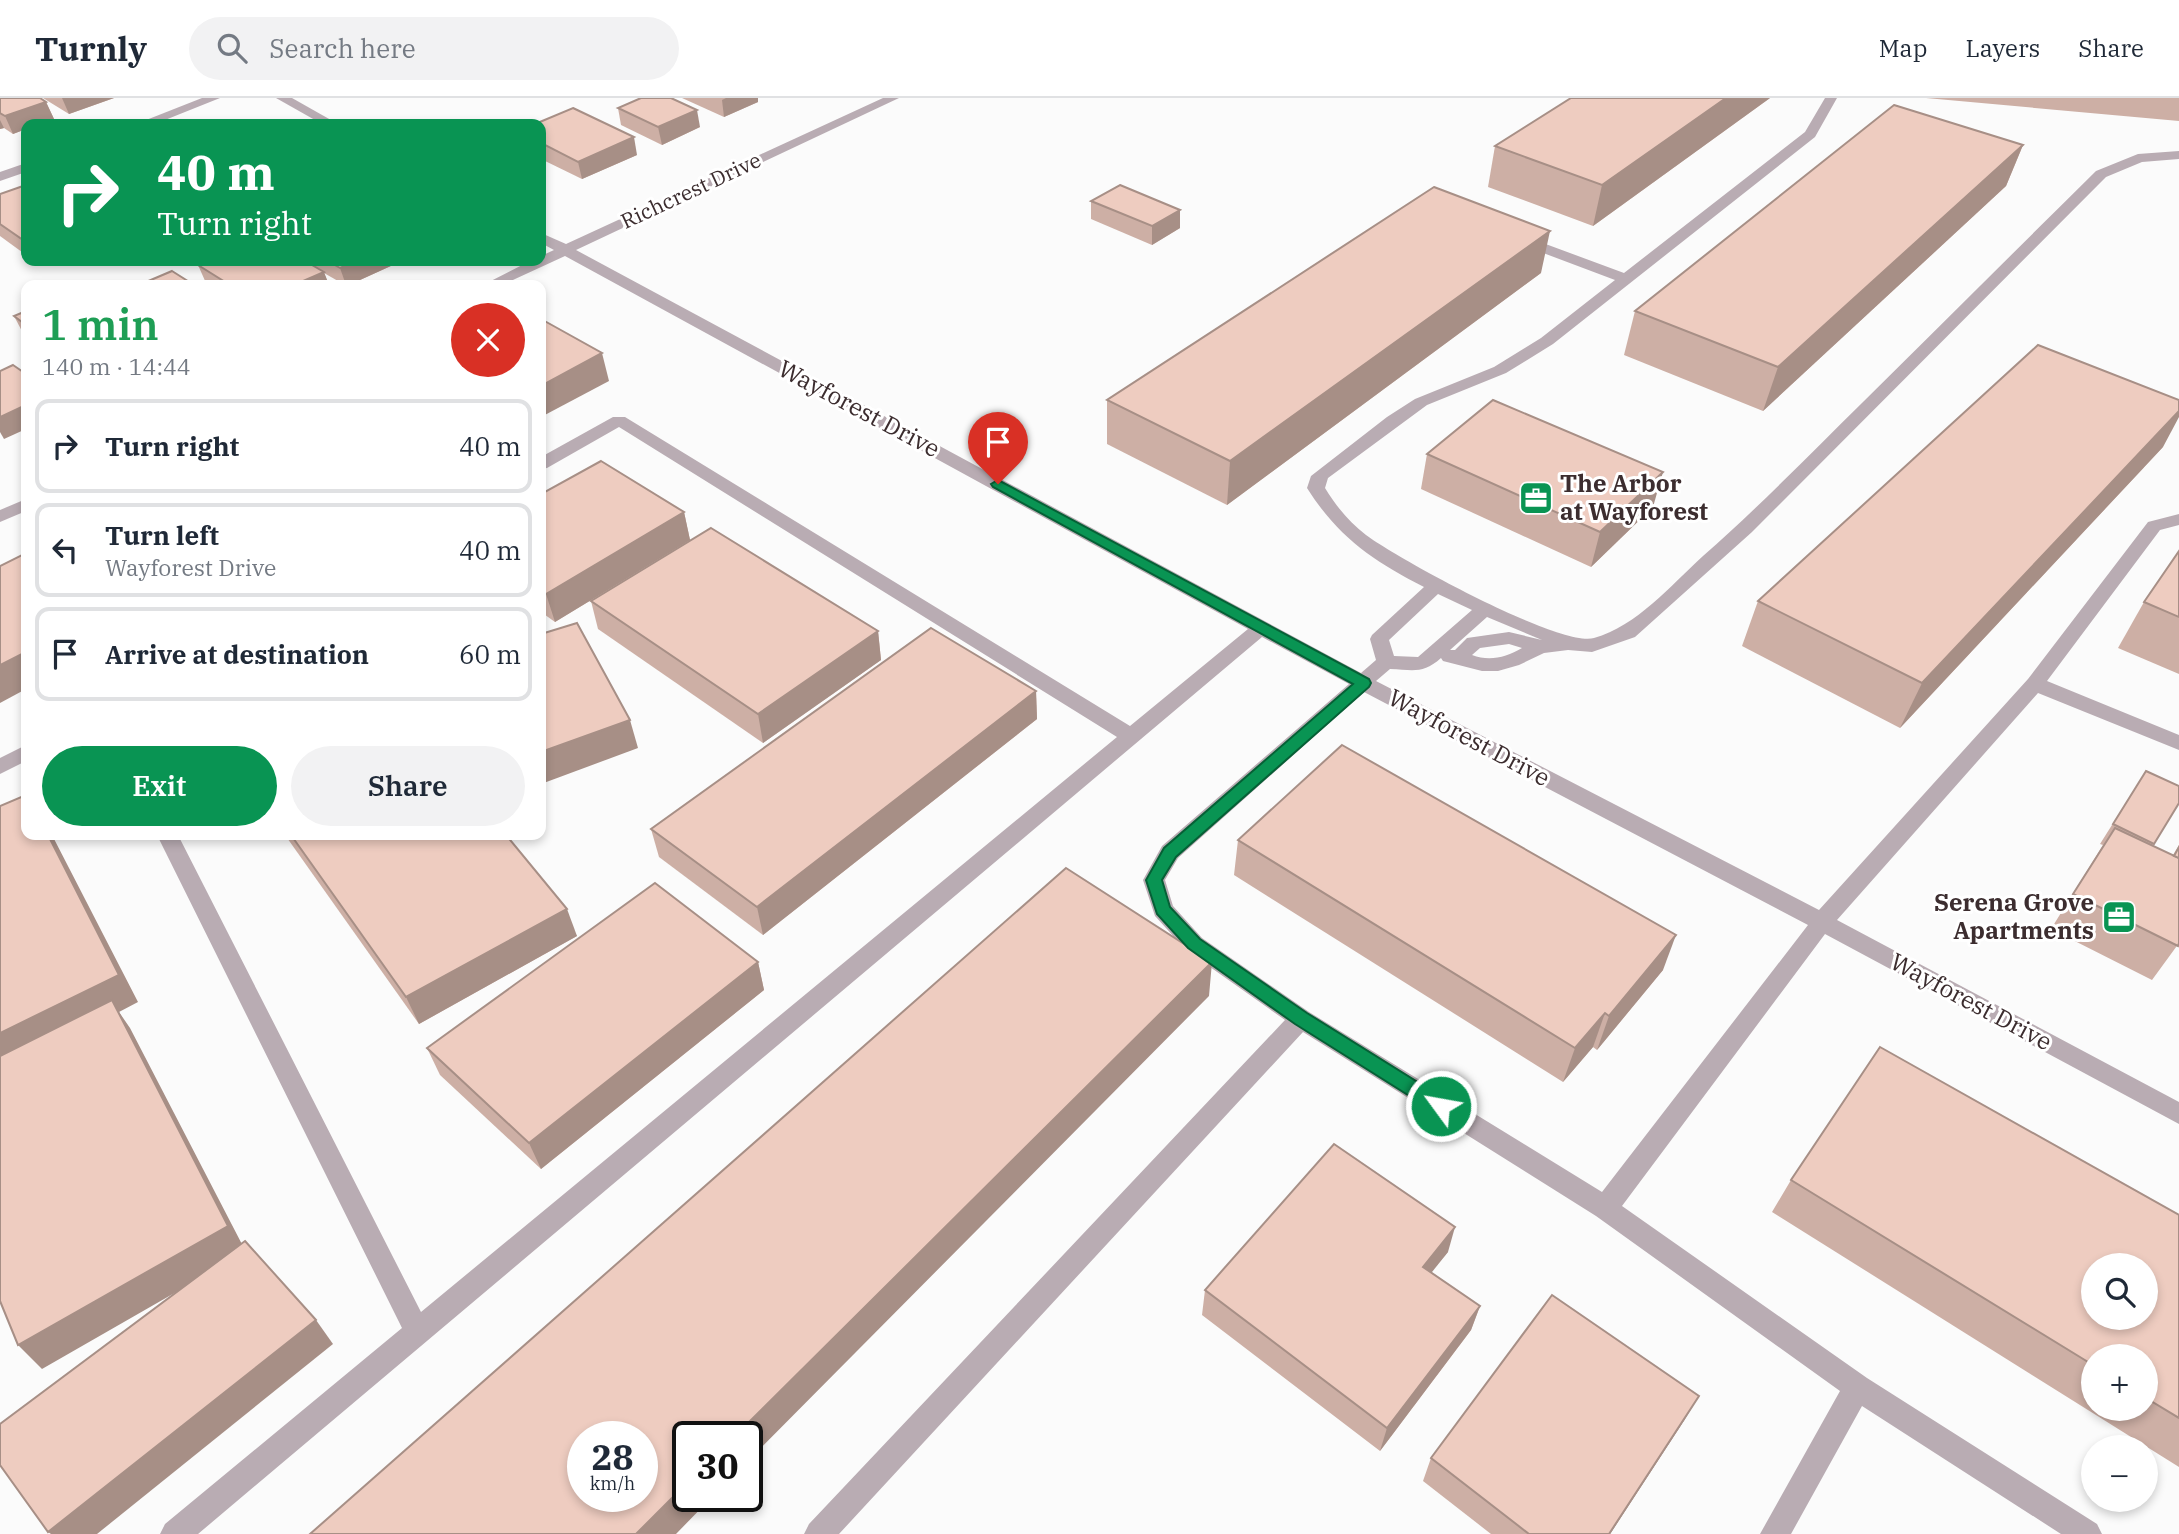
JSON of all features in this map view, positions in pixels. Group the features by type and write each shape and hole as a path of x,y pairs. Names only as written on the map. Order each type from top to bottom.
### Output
{"street":[{"path":"156,119 214,98"},
{"path":"282,98 322,119"},
{"name":"Richcrest Drive","path":"546,259 893,98"},
{"path":"1568,644 1437,585 1400,566 1362,541 1322,502 1316,488 1320,476 1421,402 1500,370 1547,341 1810,134 1830,98"},
{"path":"1429,658 1460,656 1481,665 1518,661 1539,647 1568,644 1591,646 1628,633 1775,499 2101,174 2128,160 2179,155"},
{"path":"0,177 21,169"},
{"path":"1511,236 1625,279"},
{"name":"Wayforest Drive","path":"546,240 1363,683 1822,922 2179,1114"},
{"name":"Richcrest Drive","path":"501,280 531,266"},
{"path":"546,461 620,420 1133,737"},
{"path":"0,517 21,506"},
{"path":"1605,1209 1822,922 2035,684 2154,526 2179,519"},
{"path":"1386,662 1379,639 1437,585"},
{"path":"1486,608 1422,664 1386,662 1170,852 1154,880 1163,909 1194,944 1301,1018 1605,1209 1857,1387 2087,1534"},
{"path":"175,1534 1262,627"},
{"path":"2035,684 2179,743"},
{"path":"0,767 21,755"},
{"path":"170,840 417,1331"},
{"path":"819,1534 1301,1018"},
{"path":"1775,1534 1857,1387"}],"building":[{"path":"0,98 40,98 46,102 5,116 0,113"},
{"path":"641,98 671,98 697,110 658,127 618,108"},
{"path":"1571,98 1726,98 1602,185 1495,146"},
{"path":"1894,105 2023,145 1778,367 1635,311"},
{"path":"573,108 634,137 578,162 546,146 546,119"},
{"path":"1120,185 1180,210 1152,226 1091,201"},
{"path":"21,187 21,239 0,224 0,194"},
{"path":"1434,187 1550,231 1230,461 1107,400"},
{"path":"200,266 314,266 324,272 306,280 222,280"},
{"path":"172,271 186,280 151,280"},
{"path":"546,322 602,353 546,383"},
{"path":"2038,345 2179,400 2179,411 1922,683 1758,601"},
{"path":"13,365 21,371 21,407 0,417 0,371"},
{"path":"1493,400 1663,472 1600,532 1427,454"},
{"path":"601,461 684,512 546,594 546,491"},
{"path":"711,528 878,631 758,714 591,601"},
{"path":"2179,551 2179,617 2144,602"},
{"path":"21,556 21,654 0,665 0,566"},
{"path":"577,623 630,720 546,750 546,632"},
{"path":"931,628 1036,691 757,907 651,829"},
{"path":"1342,745 1676,935 1609,1016 1605,1013 1575,1048 1238,840"},
{"path":"2146,771 2179,786 2179,803 2154,844 2113,824"},
{"path":"21,797 21,840 51,840 119,975 0,1033 0,806"},
{"path":"2115,828 2179,858 2178,946 2073,894"},
{"path":"295,840 510,840 567,909 406,997"},
{"path":"1066,868 1212,962 750,1421 672,1421 672,1498 658,1512 636,1534 310,1534"},
{"path":"655,883 758,962 529,1143 427,1048"},
{"path":"112,1000 228,1226 18,1345 0,1301 0,1056"},
{"path":"1880,1047 2179,1215 2179,1418 2158,1405 2158,1344 2081,1344 2081,1358 1791,1180"},
{"path":"1334,1144 1455,1227 1423,1267 1480,1306 1387,1428 1205,1290"},
{"path":"245,1241 316,1320 48,1532 0,1465 0,1424"},
{"path":"1552,1295 1699,1396 1609,1534 1529,1534 1431,1458"}],"place":[{"name":"The Arbor at Wayforest","path":"1536,498"},
{"name":"Serena Grove Apartments","path":"2119,917"}],"route":[{"path":"998,484 1363,683 1170,852 1154,880 1163,909 1194,944 1301,1018 1441,1106"}]}
